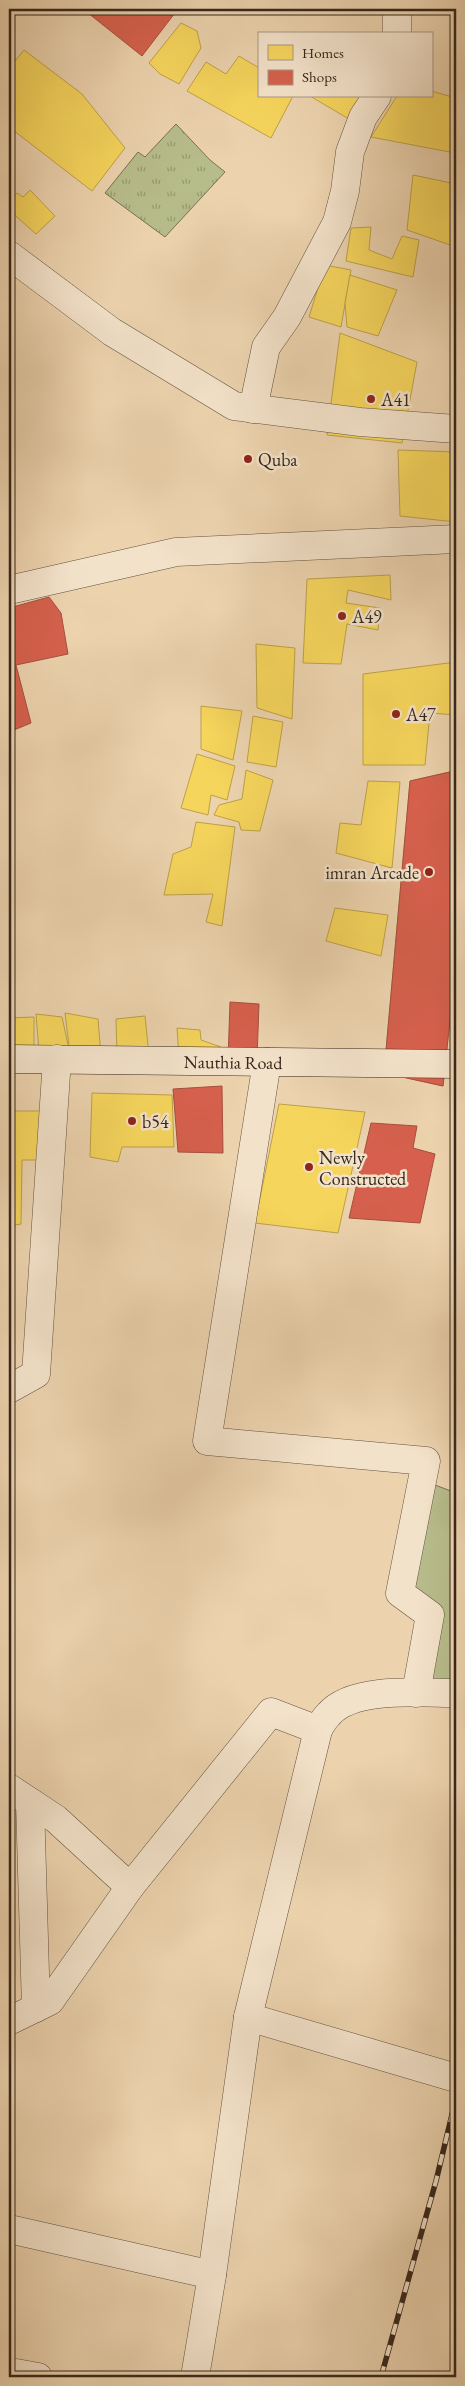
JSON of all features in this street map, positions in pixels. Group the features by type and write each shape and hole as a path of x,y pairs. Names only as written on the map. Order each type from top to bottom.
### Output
{"street":[{"path":"396,32 397,9"},
{"path":"253,409 266,347 287,316 337,222 345,191 350,152 363,117 376,98"},
{"path":"9,255 112,332 234,406 360,422 456,428"},
{"path":"9,590 176,552 456,539"},
{"name":"Nauthia Road","path":"9,1059 456,1064"},
{"path":"9,1389 36,1374 57,1059"},
{"path":"267,1062 207,1441 426,1461 400,1594 430,1615 416,1693"},
{"path":"194,2377 212,2275 248,2017 318,1730 330,1712 351,1699 375,1694 456,1693"},
{"path":"9,2021 50,2002 130,1887 271,1712 318,1730"},
{"path":"20,1795 56,1819 130,1887"},
{"path":"20,1795 36,2008"},
{"path":"248,2017 456,2078"},
{"path":"9,2229 212,2275"},
{"path":"15,2377 16,2373 38,2377"}],"green space":[{"path":"176,124 210,160 225,172 165,237 105,193 138,152 145,157"},
{"path":"422,1480 456,1493 456,1689 416,1693 438,1612 402,1585"}],"building: Homes":[{"path":"181,23 197,31 201,48 179,84 160,74 149,63"},
{"path":"24,50 82,94 125,148 92,191 9,127 9,68"},
{"path":"239,56 258,67 258,98 292,98 271,138 187,91 206,62 226,74"},
{"path":"432,91 456,98 455,153 371,137 396,98 432,98"},
{"path":"313,98 369,98 354,122"},
{"path":"413,175 456,184 456,247 407,230"},
{"path":"30,190 55,216 36,234 9,210 9,202 17,193 23,197"},
{"path":"371,227 369,250 392,259 402,236 419,240 413,277 346,261 351,228"},
{"path":"325,265 351,270 341,327 309,317"},
{"path":"350,275 397,290 378,336 347,327 345,303"},
{"name":"A41","path":"340,333 417,362 402,443 327,435"},
{"path":"398,450 456,452 456,522 400,516"},
{"name":"A49","path":"390,575 391,600 348,590 346,603 380,608 378,630 347,624 341,664 303,663 307,579"},
{"path":"256,644 295,648 292,719 257,708"},
{"name":"A47","path":"456,662 456,715 430,713 425,765 363,765 363,674"},
{"path":"201,706 242,711 233,760 201,749"},
{"path":"253,716 283,722 276,767 247,762"},
{"path":"197,754 235,766 227,800 211,795 208,815 181,808"},
{"path":"246,770 273,780 260,831 241,830 239,822 214,815 219,805 242,799"},
{"name":"imran Arcade","path":"454,771 456,775 456,963 443,1086 384,1073 410,781"},
{"path":"368,781 400,782 392,868 336,853 340,823 361,825"},
{"path":"196,822 235,827 222,926 206,922 213,894 164,895 173,854 191,847"},
{"path":"335,908 388,915 381,956 326,941"},
{"path":"65,1013 98,1019 101,1056 70,1054"},
{"path":"36,1014 62,1017 70,1054 39,1052"},
{"path":"145,1016 149,1055 117,1056 116,1019"},
{"path":"34,1017 34,1054 9,1052 9,1018"},
{"path":"177,1028 200,1030 201,1040 221,1047 219,1058 179,1057"},
{"name":"b54","path":"92,1093 172,1095 174,1147 122,1147 118,1162 90,1157"},
{"name":"Newly Constructed","path":"279,1104 365,1112 338,1233 255,1223"},
{"path":"9,1111 40,1111 40,1160 22,1160 21,1224 9,1226"}],"building: Shops":[{"path":"83,9 178,9 142,56"},
{"path":"49,597 61,613 68,654 16,665 31,723 9,732 9,608"},
{"name":"imran Arcade","path":"454,771 456,775 456,963 443,1086 384,1073 410,781"},
{"path":"230,1002 259,1004 257,1059 228,1061"},
{"path":"222,1086 223,1153 178,1152 173,1089"},
{"path":"371,1123 417,1126 413,1148 435,1154 420,1223 349,1218"}],"railway":[{"path":"381,2377 436,2181 456,2098"},
{"path":"454,2377 456,2366"}],"place":[{"name":"A41","path":"371,399"},
{"name":"Quba","path":"248,459"},
{"name":"A49","path":"342,616"},
{"name":"A47","path":"396,714"},
{"name":"imran Arcade","path":"429,872"},
{"name":"b54","path":"132,1121"},
{"name":"Newly Constructed","path":"309,1167"}]}
